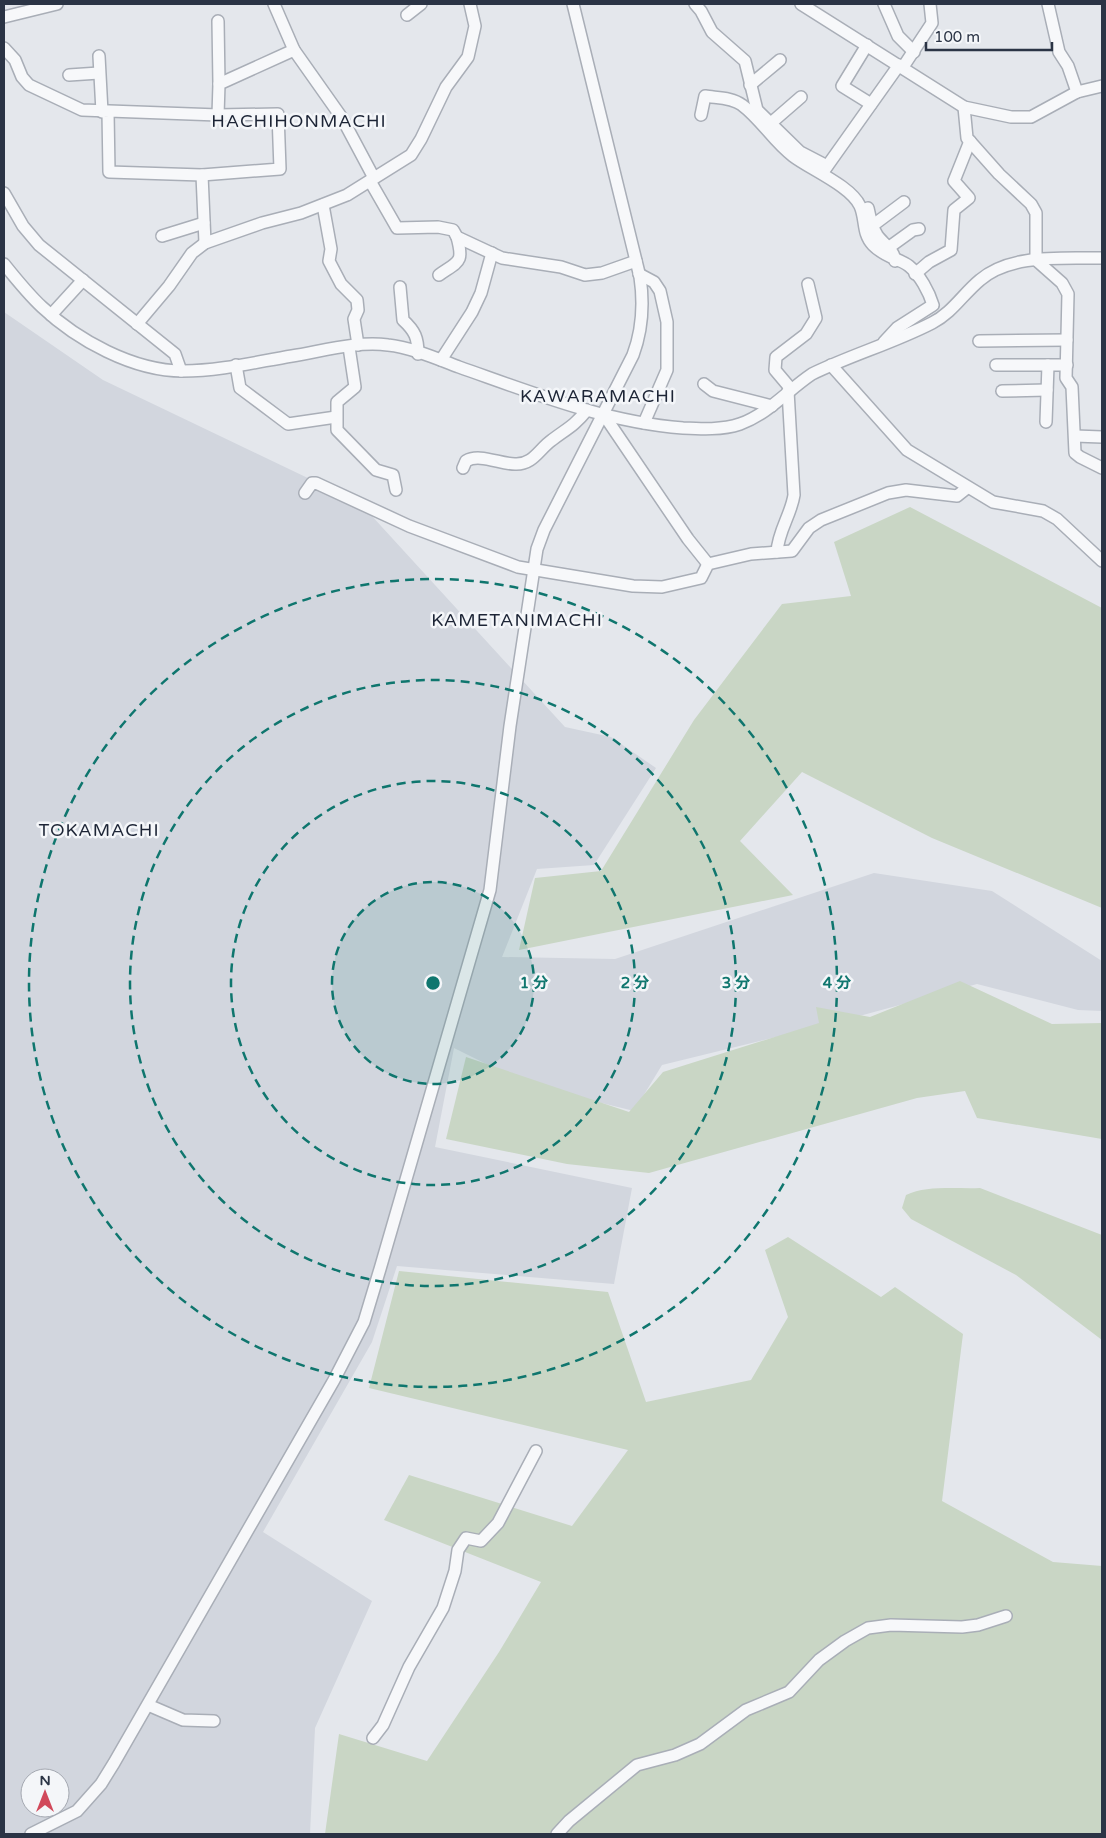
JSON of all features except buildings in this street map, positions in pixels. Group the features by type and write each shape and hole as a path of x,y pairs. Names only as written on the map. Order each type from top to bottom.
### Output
{"street":[{"path":"4,17 57,4"},
{"path":"274,4 294,50 342,118 397,228 438,227 452,230 457,237 462,255 460,260 439,275"},
{"path":"407,15 420,4"},
{"path":"137,324 169,286 192,253 205,243 323,205 348,195 411,155 421,139 446,87 468,57 475,26 470,4"},
{"path":"31,1834 77,1811 101,1784 334,1380 364,1322 490,890 532,570 544,530 604,415 639,338 643,307 640,274 573,4"},
{"path":"695,4 702,11 712,32 745,61 757,110 800,152 824,170 851,195 860,206 866,234 871,243 883,255 908,266 929,294 932,305 897,328 882,345"},
{"path":"801,4 964,107 1011,117 1031,118 1077,92 1102,86"},
{"path":"884,4 898,36 914,52"},
{"path":"824,170 871,104 914,52 932,23 930,4"},
{"path":"1048,4 1059,52 1068,66 1077,92"},
{"path":"218,21 218,115"},
{"path":"867,45 842,86 871,104"},
{"path":"4,48 15,60 22,77 29,85 82,110 105,112 218,115 278,114 280,169 202,175 109,172 105,112 98,56"},
{"path":"219,84 294,50"},
{"path":"750,85 780,60"},
{"path":"69,75 100,73"},
{"path":"701,115 705,96 728,99 741,104 793,156 824,170"},
{"path":"770,123 801,97"},
{"path":"964,107 968,138 1031,204 1036,213 1036,260 1062,283 1068,294 1066,378 1072,387 1075,453 1102,468"},
{"path":"914,274 929,262 952,250 954,210 968,198 954,181 970,141"},
{"path":"202,175 205,243"},
{"path":"4,193 8,211 39,245 175,354 181,371"},
{"path":"872,226 904,202"},
{"path":"867,204 872,226 894,254 895,261"},
{"path":"323,205 329,230 329,261 341,284 357,300 358,310 354,319 355,387 337,402 337,430 376,470 393,474 396,490"},
{"path":"162,236 204,223"},
{"path":"888,248 913,230 919,229"},
{"path":"457,237 508,260 560,267 585,275 602,273 636,261"},
{"path":"441,360 472,312 481,294 492,253"},
{"path":"4,264 27,292 51,315 94,344 139,363 181,371 203,370 354,346 389,345 441,360 604,415 644,423 700,429 724,428 741,424 772,406 790,390 831,365 934,322 955,307 982,278 997,269 1014,263 1036,260 1102,255"},
{"path":"640,274 654,282 660,291 667,322 666,370 644,423"},
{"path":"51,315 83,280"},
{"path":"777,552 778,537 792,504 794,494 790,390 774,370 776,357 806,334 816,318 808,284"},
{"path":"400,287 403,320 414,330 417,337 418,354"},
{"path":"979,341 1067,340"},
{"path":"236,365 240,388 288,424 336,418"},
{"path":"831,365 907,450 993,502 1043,510 1057,519 1102,561"},
{"path":"996,365 1067,365"},
{"path":"1046,422 1048,365"},
{"path":"704,384 713,391 772,406"},
{"path":"1002,391 1047,390"},
{"path":"463,468 466,462 475,458 516,464 527,462 536,457 551,441 574,427 587,410"},
{"path":"604,415 688,539 708,564"},
{"path":"1074,436 1102,437"},
{"path":"304,493 312,483 316,483 418,530 518,567 532,570 633,586 662,587 701,578 708,564"},
{"path":"708,564 751,554 792,552 809,528 821,520 888,493 906,490 957,496 967,488"},
{"path":"373,1738 384,1725 409,1667 443,1608 456,1571 458,1550 466,1538 482,1541 498,1522 536,1451"},
{"path":"557,1834 569,1821 637,1765 675,1755 700,1744 746,1710 789,1692 819,1660 845,1641 868,1628 891,1625 962,1627 978,1625 1006,1616"},
{"path":"148,1704 183,1720 214,1721"}],"shaded area":[{"path":"4,312 103,380 360,503 565,727 611,737 656,768 594,865 537,869 502,957 615,959 874,873 992,891 1102,961 1102,1011 1078,1010 977,984 841,1021 662,1065 634,1111 529,1085 454,1048 435,1147 632,1188 614,1284 397,1266 372,1342 263,1532 372,1601 315,1728 310,1834 4,1834"}],"green space":[{"path":"910,507 1102,608 1102,908 932,838 802,772 740,841 793,895 519,950 535,878 601,871 694,720 782,604 851,596 834,542"},
{"path":"960,981 1052,1024 1102,1023 1102,1139 977,1118 965,1091 917,1098 649,1173 567,1164 446,1139 466,1057 629,1112 663,1072 819,1023 816,1007 870,1017"},
{"path":"942,1188 980,1188 1102,1235 1102,1340 1016,1275 911,1219 902,1208 906,1195 914,1192"},
{"path":"788,1237 881,1297 895,1287 963,1334 942,1501 1053,1562 1102,1566 1102,1834 325,1834 339,1734 427,1761 499,1652 541,1582 384,1520 409,1475 572,1526 628,1450 369,1388 399,1271 608,1292 646,1402 751,1380 788,1317 765,1250"}],"district":[{"name":"HACHIHONMACHI","path":"299,121"},
{"name":"KAWARAMACHI","path":"598,396"},
{"name":"KAMETANIMACHI","path":"517,620"},
{"name":"TOKAMACHI","path":"99,830"}]}
